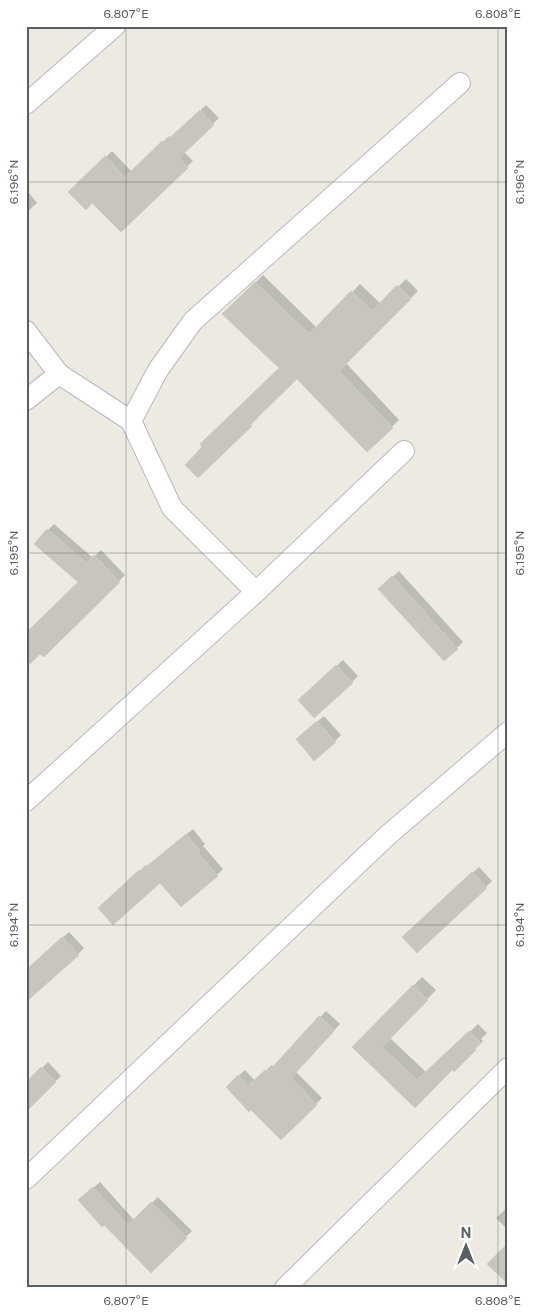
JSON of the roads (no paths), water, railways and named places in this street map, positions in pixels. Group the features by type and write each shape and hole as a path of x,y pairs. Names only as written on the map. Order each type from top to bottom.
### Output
{"street":[{"path":"26,104 116,26"},
{"path":"131,421 158,370 193,321 460,83"},
{"path":"26,331 59,374 131,421 172,508 256,592"},
{"path":"26,400 59,374"},
{"path":"26,801 256,592 404,450"},
{"path":"26,1179 387,836 508,732"},
{"path":"285,1288 508,1068"}]}
